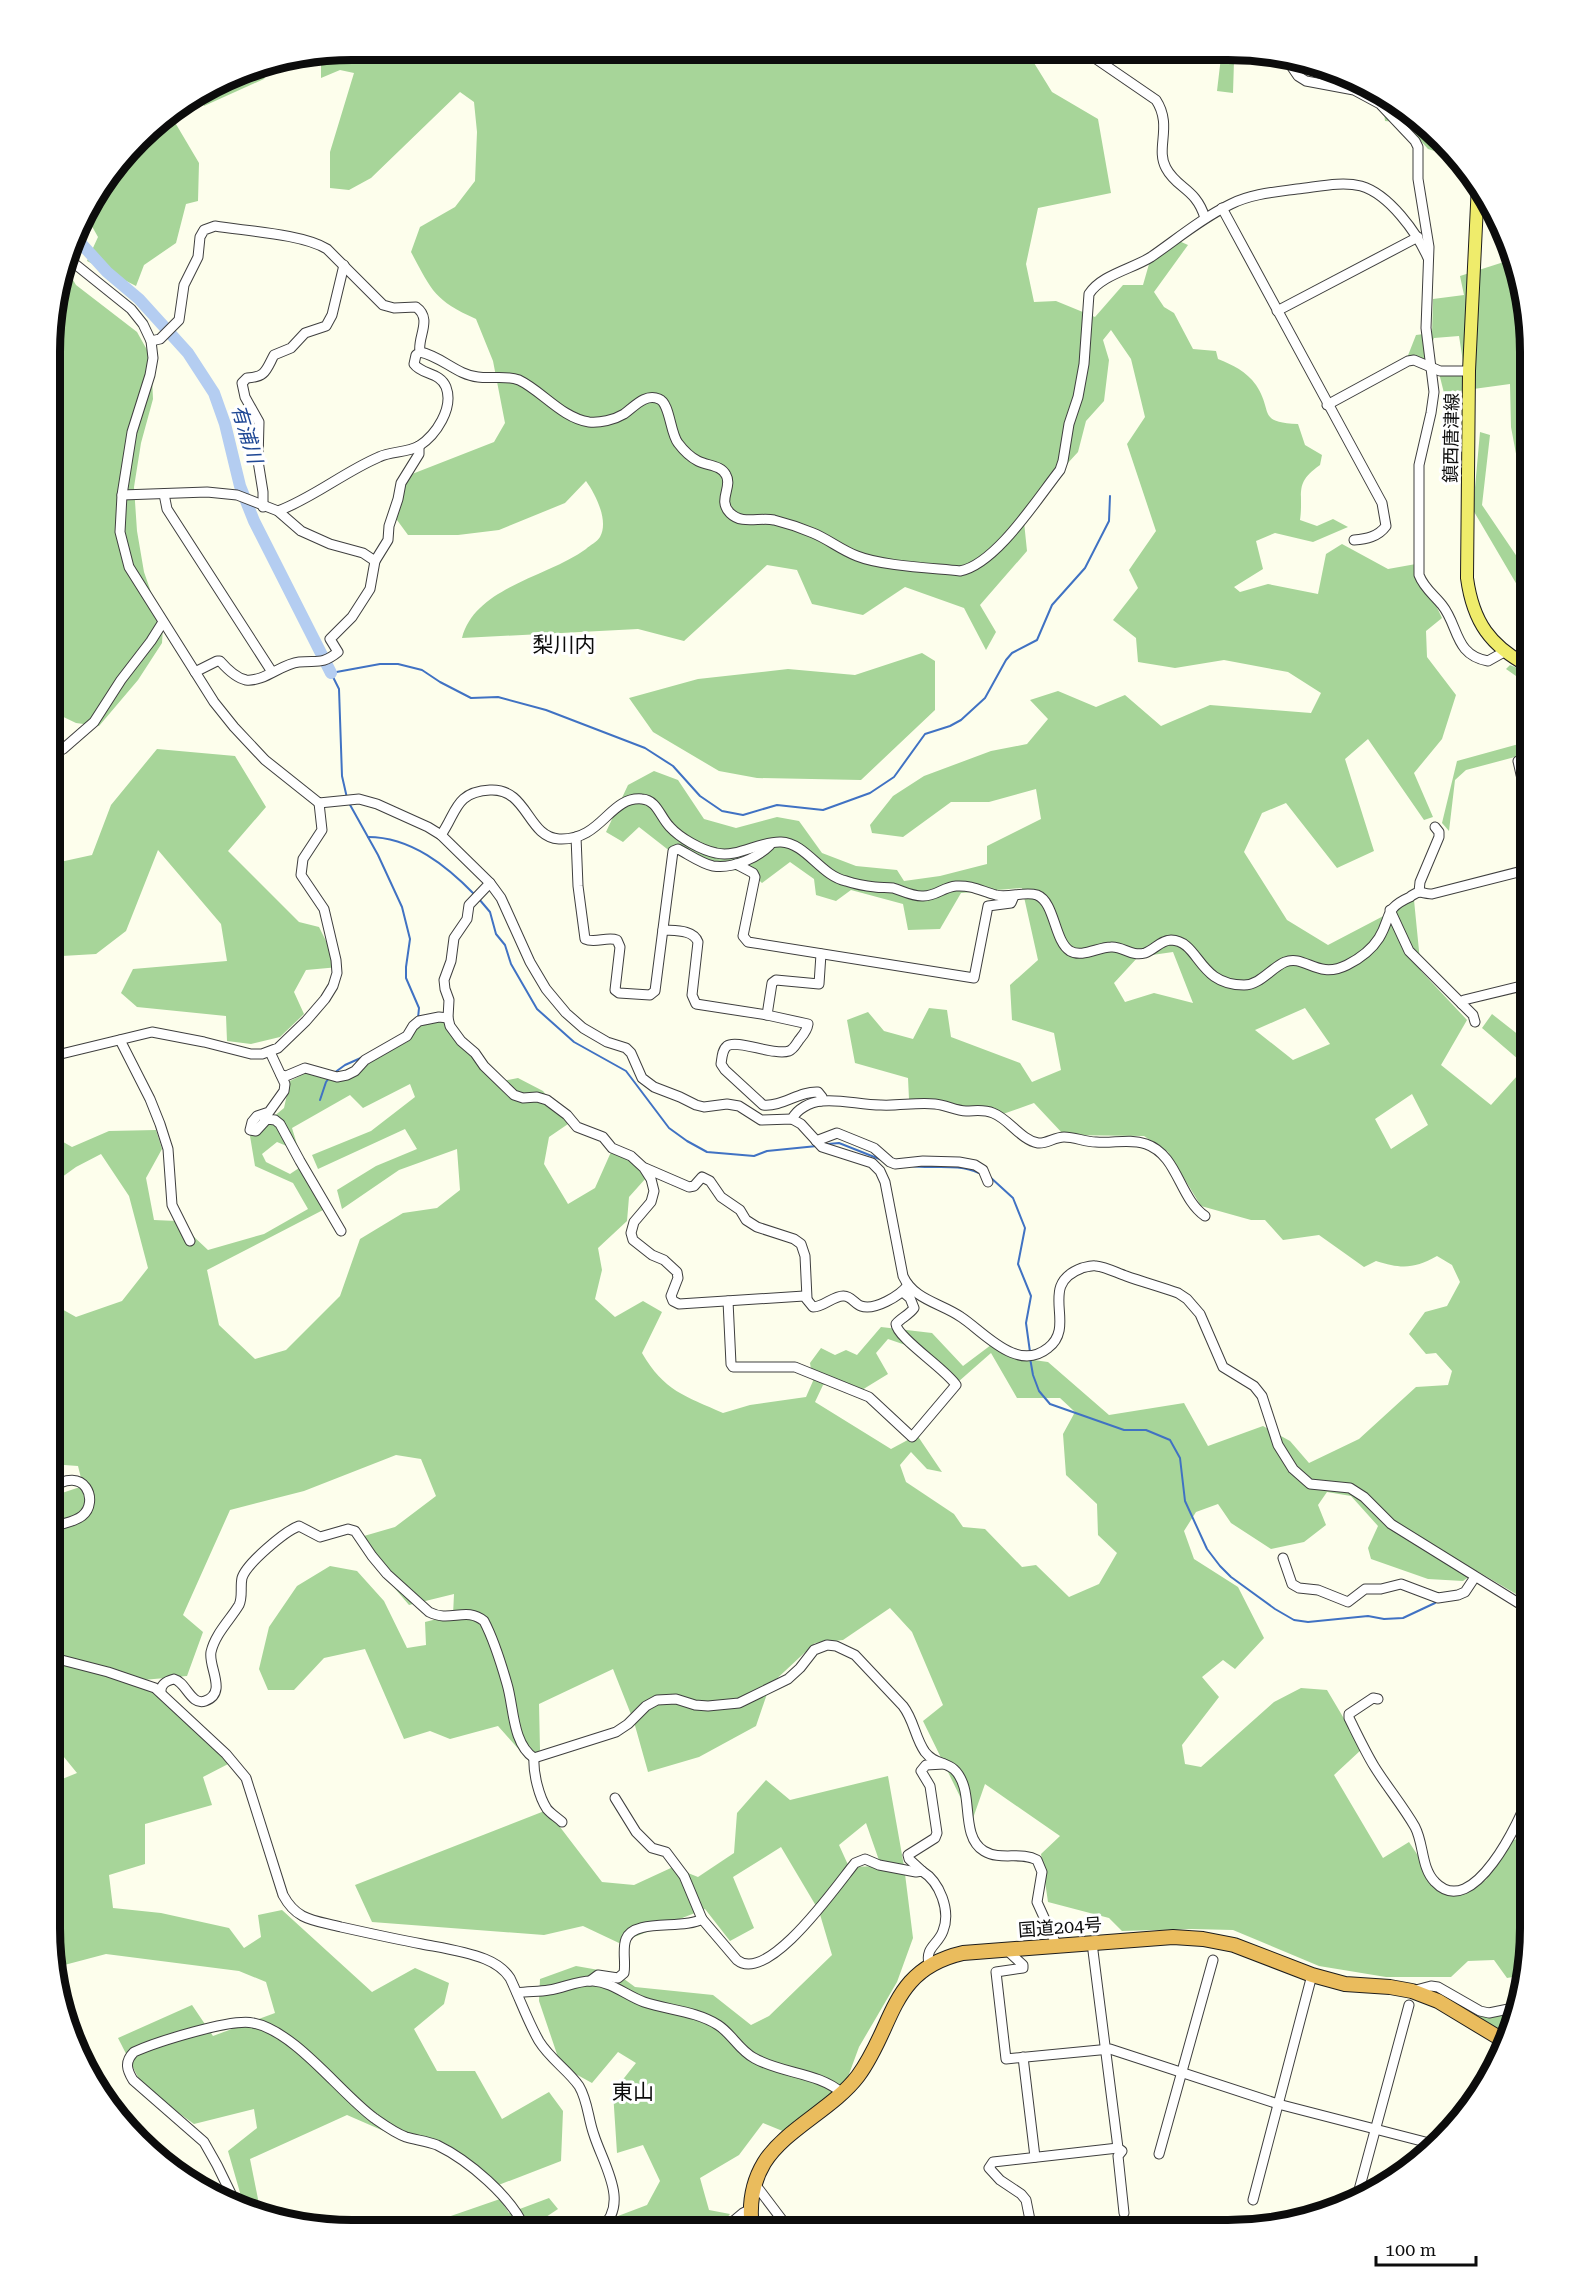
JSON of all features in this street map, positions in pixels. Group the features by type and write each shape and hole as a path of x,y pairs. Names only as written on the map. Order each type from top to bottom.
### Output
{"highway":[{"name":"国道204号","path":"751,2220 749,2210 755,2184 764,2163 777,2147 842,2093 857,2077 870,2057 904,1989 929,1964 945,1957 963,1953 1173,1937 1203,1939 1234,1945 1312,1975 1345,1984 1412,1991 1438,2001 1499,2038"}],"main road":[{"name":"鎮西唐津線","path":"1477,200 1469,371 1467,578 1476,616 1492,641 1504,652 1520,661"}],"street":[{"path":"1098,60 1156,100 1162,110 1165,123 1162,158 1165,167 1194,195 1202,207 1205,218"},
{"path":"1292,68 1298,76 1306,81 1354,90 1380,104 1418,147 1418,179 1429,247 1426,328 1434,392 1419,465 1419,575 1424,587 1442,605 1462,645 1471,655 1488,661 1504,652"},
{"path":"420,352 465,374 478,377 507,377 519,381 577,419 590,422 609,420 623,414 644,399 658,398 664,402 676,441 689,456 718,467 726,474 728,481 724,495 725,506 732,515 742,520 771,519 812,533 858,557 960,571 970,569 984,561 1004,540 1059,470 1063,461 1069,424 1078,397 1084,364 1087,305 1093,288 1149,258 1222,208 1250,196 1272,192 1353,185 1363,187 1375,193 1397,212 1418,237 1428,258"},
{"path":"1222,208 1382,503 1386,517 1386,526 1382,532 1354,540"},
{"path":"420,352 424,318 421,310 416,307 394,308 383,305 327,249 303,239 210,227 204,230 200,237 198,256 183,285 182,314 172,329 156,340 150,375 132,432 122,495 120,532 123,549 129,567 195,672 234,727 265,760 319,803 358,799 428,827 441,835 486,888 501,898 530,962 546,988 566,1013 583,1028 607,1042 626,1048 631,1053 642,1078 654,1087 696,1106 727,1104 739,1106 761,1120 792,1119 822,1147 833,1152 861,1158 880,1171 885,1182 905,1289 914,1308 899,1320 896,1329 956,1385 912,1437 869,1397 795,1367 733,1368 728,1301"},
{"path":"1277,311 1418,237"},
{"path":"74,263 131,309 156,340"},
{"path":"263,507 258,461 259,422 245,398 242,383 247,378 259,377 264,373 274,355 291,348 305,333 326,326 332,315 344,265"},
{"path":"278,511 378,457 419,446 439,425 446,411 448,397 442,380 417,369 414,364 416,355 420,352"},
{"path":"1327,405 1408,361 1414,360 1440,371 1469,371"},
{"path":"195,672 220,661 230,672 246,680 260,679 297,662 322,662 338,652 330,639 352,617 370,589 375,561 388,540 389,526 401,483 419,454 419,446"},
{"path":"122,495 220,493 237,495 278,511 302,531 330,544 363,553 375,561"},
{"path":"164,494 167,509 272,672"},
{"path":"60,751 94,722 163,622"},
{"path":"1518,761 1520,770"},
{"path":"441,835 456,806 463,798 476,792 492,790 506,792 516,798 549,837 560,839 576,837 600,824 624,802 638,798 649,800 678,835 711,852 722,854 783,842 794,846 830,875 841,880 878,888 892,888 922,896 930,896 949,887 959,886 978,888 995,895 1036,895 1042,898 1064,945 1072,952 1082,953 1113,946 1136,954 1144,953 1163,942 1173,940 1191,949 1211,976 1219,981 1243,985 1252,984 1290,960 1300,961 1317,969 1330,970 1346,966 1367,951 1380,937 1390,910 1399,902 1419,892 1432,894 1520,871"},
{"path":"60,1054 152,1032 251,1054 270,1052 285,1043 319,1006 333,986 337,973 324,909 301,875 303,859 322,830 319,803"},
{"path":"1419,892 1420,882 1439,837 1435,827"},
{"path":"576,837 578,886 585,939 589,941 612,938 617,940 620,947 615,990 618,993 650,995 655,991 673,851 675,849 712,866 736,864 761,853 772,843"},
{"path":"736,864 753,873 754,877 743,936 748,942 974,978 988,906 1011,903 1014,896"},
{"path":"486,888 469,905 467,919 454,938 451,962 444,980 449,1000 450,1026 461,1041 514,1095 547,1100 567,1114 577,1128 603,1137 612,1148 631,1156 644,1168 651,1179 654,1191 651,1202 634,1222 631,1233 633,1240 652,1255 664,1260 677,1272 678,1278 671,1296 673,1301 679,1304 804,1296 807,1298"},
{"path":"1390,910 1409,951 1473,1015 1475,1022"},
{"path":"663,930 696,936 698,942 692,995 696,1004 805,1022 808,1027 792,1050 786,1052 733,1044 727,1046 721,1064 724,1070 763,1105 771,1106 809,1092 818,1092 822,1097 821,1101"},
{"path":"767,1015 772,983 777,980 819,984 821,954"},
{"path":"1462,1004 1469,998 1520,986"},
{"path":"281,1075 286,1076 306,1068 337,1077 348,1075 365,1060 400,1041 412,1026 419,1022 439,1017 448,1018"},
{"path":"120,1040 160,1124 168,1149 171,1205 190,1241"},
{"path":"270,1052 285,1084 285,1090 268,1112 257,1116 250,1130 256,1131 267,1119 275,1120 280,1124 341,1231"},
{"path":"792,1119 796,1111 821,1101 880,1106 925,1103 965,1111 981,1109 996,1113 1033,1142 1041,1144 1066,1137 1096,1143 1132,1141 1147,1144 1159,1152 1174,1168 1186,1194 1198,1211 1205,1216"},
{"path":"816,1141 837,1133 874,1148 895,1164 932,1161 975,1165 983,1170 988,1182"},
{"path":"644,1168 689,1188 702,1177 710,1181 721,1197 740,1210 746,1220 757,1227 794,1239 801,1244 805,1256 807,1298 813,1307 842,1296 867,1307 888,1301 905,1289"},
{"path":"905,1289 961,1316 993,1343 1017,1354 1030,1355 1050,1347 1057,1338 1061,1324 1059,1287 1074,1272 1085,1267 1095,1266 1178,1293 1187,1299 1200,1314 1223,1367 1254,1386 1262,1396 1278,1445 1293,1469 1310,1484 1350,1488 1364,1497 1391,1524 1520,1604"},
{"path":"60,1483 73,1479 79,1481 85,1486 89,1502 86,1511 81,1516 60,1525"},
{"path":"160,1693 160,1688 164,1683 174,1679 183,1683 197,1701 206,1701 215,1692 216,1681 210,1655 226,1622 240,1603 242,1578 268,1549 293,1528 299,1526 320,1537 348,1529 355,1531 387,1574 429,1612 438,1617 471,1613 484,1621 508,1685 523,1747 534,1758 539,1789 548,1809 562,1822"},
{"path":"1283,1558 1292,1584 1299,1588 1318,1590 1348,1602 1365,1589 1381,1589 1401,1584 1438,1598 1458,1595 1465,1592 1475,1577"},
{"path":"534,1758 616,1732 646,1706 657,1700 676,1699 695,1705 708,1706 739,1703 788,1678 800,1668 814,1650 827,1644 836,1646 855,1655 909,1713 925,1751 931,1758 954,1768 964,1788 975,1845 985,1852 998,1856 1031,1856 1041,1865 1037,1902 1057,1946"},
{"path":"60,1660 148,1685 160,1693 226,1754 246,1778 283,1895 289,1907 298,1915 309,1920 375,1935 472,1954 504,1970 510,1978 539,2041 578,2085 583,2095 593,2134 611,2177 614,2193 608,2220"},
{"path":"1378,1699 1373,1698 1349,1714 1349,1718 1375,1767 1415,1827 1431,1876 1440,1887 1461,1892 1476,1882 1506,1845 1520,1815"},
{"path":"929,1964 927,1956 944,1929 943,1900 935,1882 909,1859 908,1855 935,1838 937,1833 930,1786 921,1771 926,1765 946,1763"},
{"path":"615,1798 636,1832 652,1848 666,1852 684,1876 702,1919 741,1964 754,1965 796,1935 859,1860 865,1859 879,1865 916,1872 922,1871"},
{"path":"590,1981 598,1976 618,1978 624,1973 625,1941 629,1933 652,1925 674,1926 702,1919"},
{"path":"1092,1943 1118,2148 1122,2151 1118,2156 1124,2213"},
{"path":"1009,1949 1023,1968 996,1972 1006,2059 1106,2049 1278,2104 1426,2142"},
{"path":"1158,2154 1213,1960"},
{"path":"1253,2200 1312,1975"},
{"path":"517,1993 532,1990 546,1991 590,1981 602,1982 644,2002 716,2023 731,2035 739,2047 752,2058 771,2066 830,2082 842,2093"},
{"path":"1412,1991 1431,1986 1438,1987 1480,2011 1489,2013 1509,2009"},
{"path":"1359,2189 1409,2005"},
{"path":"231,2194 204,2142 133,2080 126,2067 127,2061 134,2052 223,2025 248,2022 262,2025 304,2053 372,2116 388,2127 404,2136 444,2149 476,2172 515,2209 520,2220"},
{"path":"1023,2057 1035,2157"},
{"path":"1030,2220 1026,2200 1000,2180 989,2168 993,2162 1118,2148"},
{"path":"755,2184 782,2220"},
{"path":"735,2220 749,2210"}],"green space":[{"path":"352,60 1032,60 1052,92 1098,119 1111,193 1038,208 1026,264 1034,302 1056,301 1095,317 1123,285 1143,285 1149,264 1179,241 1188,245 1154,292 1164,307 1174,313 1193,349 1216,351 1218,359 1244,372 1256,385 1271,418 1285,423 1298,424 1305,445 1322,455 1320,465 1303,483 1300,520 1317,526 1333,519 1348,527 1313,542 1275,533 1256,541 1263,569 1234,587 1240,592 1268,584 1318,594 1326,554 1342,544 1388,569 1416,564 1442,618 1426,631 1427,657 1456,695 1442,739 1414,773 1433,817 1424,820 1368,739 1345,759 1374,851 1337,868 1286,803 1262,813 1244,852 1287,920 1328,945 1414,900 1421,971 1467,1020 1441,1065 1491,1105 1520,1073 1520,1596 1477,1571 1463,1581 1428,1579 1371,1559 1368,1548 1378,1526 1351,1496 1327,1492 1318,1505 1326,1525 1304,1542 1271,1549 1231,1523 1218,1504 1196,1512 1184,1531 1194,1559 1238,1587 1264,1638 1235,1669 1223,1660 1202,1677 1219,1697 1182,1745 1185,1764 1201,1767 1274,1702 1301,1688 1327,1690 1362,1749 1334,1775 1383,1858 1409,1842 1436,1883 1460,1893 1486,1880 1508,1841 1518,1839 1520,1841 1520,1928 1516,1976 1507,1978 1494,1960 1468,1961 1451,1977 1386,1977 1319,1966 1233,1930 1122,1931 1109,1918 1048,1902 1041,1854 1060,1836 985,1784 972,1821 923,1721 943,1705 912,1632 890,1608 843,1640 815,1643 770,1685 756,1726 699,1757 648,1772 634,1722 613,1669 539,1704 540,1750 531,1763 498,1726 450,1739 430,1731 404,1739 365,1649 324,1658 294,1690 268,1690 259,1669 269,1627 297,1586 330,1566 357,1571 384,1601 407,1648 426,1645 425,1622 453,1615 454,1594 409,1605 375,1565 364,1536 395,1527 436,1496 421,1459 396,1455 304,1491 230,1510 183,1615 203,1632 187,1676 143,1680 232,1762 203,1777 212,1805 145,1824 145,1864 109,1875 113,1908 161,1913 229,1928 244,1948 261,1937 258,1915 282,1910 372,1992 415,1968 449,1983 444,2004 414,2029 437,2071 475,2071 502,2119 549,2092 563,2111 561,2161 496,2186 441,2145 416,2145 347,2115 250,2159 259,2205 242,2199 228,2151 257,2128 254,2109 194,2124 143,2087 118,2038 192,2005 213,2036 275,2013 266,1982 239,1971 106,1954 62,1966 60,1780 77,1773 60,1752 60,1494 83,1486 78,1466 60,1465 60,1308 76,1317 122,1301 148,1268 129,1196 101,1154 60,1179 60,1140 72,1147 109,1131 156,1130 162,1149 146,1178 154,1220 177,1221 208,1250 264,1234 308,1209 293,1183 255,1166 250,1136 284,1108 290,1081 306,1073 348,1079 367,1063 407,1042 417,1023 446,1020 498,1082 518,1078 543,1091 568,1124 549,1137 544,1164 568,1204 595,1188 611,1152 624,1153 646,1178 629,1197 627,1221 598,1248 602,1270 595,1299 615,1317 643,1301 662,1312 642,1353 650,1366 676,1391 723,1413 750,1405 806,1397 813,1381 810,1363 821,1348 835,1355 846,1350 857,1355 881,1327 932,1333 963,1366 991,1345 1019,1358 1048,1362 1109,1415 1184,1403 1208,1446 1263,1426 1290,1441 1309,1463 1359,1439 1416,1387 1448,1385 1452,1371 1436,1353 1426,1354 1409,1334 1425,1312 1447,1306 1460,1282 1452,1265 1437,1256 1414,1265 1400,1266 1376,1261 1364,1267 1319,1235 1283,1240 1265,1220 1251,1220 1201,1206 1168,1152 1144,1136 1064,1135 1034,1103 1003,1114 909,1099 908,1078 855,1063 847,1020 868,1012 884,1031 913,1039 929,1008 947,1010 951,1037 1020,1063 1032,1082 1061,1070 1054,1033 1012,1020 1010,985 1038,960 1022,888 961,893 940,929 908,930 903,904 851,890 836,901 816,895 814,879 790,862 762,883 750,872 714,868 671,852 639,827 623,842 606,832 628,785 654,771 678,780 704,819 736,828 777,817 799,821 822,853 856,866 897,870 904,881 940,876 987,864 987,846 1041,819 1036,789 989,802 951,802 903,837 872,833 870,825 893,796 924,776 991,751 1027,744 1048,719 1030,700 1058,691 1096,707 1125,695 1161,726 1210,705 1311,713 1321,693 1288,672 1224,660 1175,668 1138,662 1136,638 1113,620 1138,588 1129,570 1156,531 1127,444 1145,417 1131,359 1111,330 1103,340 1109,360 1104,401 1086,421 1078,452 1023,512 1027,551 980,605 996,632 986,650 964,608 905,587 863,615 812,604 797,570 767,565 684,641 638,629 462,638 470,621 497,595 570,559 597,540 602,531 602,516 594,493 586,481 565,503 499,530 458,535 408,535 397,520 396,488 407,476 494,442 505,423 493,361 476,319 451,306 436,293 411,252 420,227 455,207 475,181 477,132 474,102 460,92 371,178 349,190 330,188 330,152 354,73 340,70 321,78 321,62","holes":["1173,952 1193,1003 1154,993 1125,1002 1114,983 1138,957","1305,1008 1330,1044 1293,1060 1255,1030","410,1084 415,1097 371,1131 312,1155 318,1169 405,1129 417,1149 376,1166 337,1190 342,1209 399,1170 457,1149 460,1190 437,1208 403,1213 360,1239 340,1296 286,1350 255,1359 219,1325 207,1270 323,1210 305,1164 290,1174 266,1162 262,1154 277,1142 299,1151 292,1128 350,1095 363,1108","1412,1094 1428,1125 1391,1149 1375,1119","888,1339 920,1350 958,1382 991,1353 1017,1398 1060,1398 1075,1412 1063,1434 1066,1475 1097,1504 1098,1535 1117,1553 1099,1584 1069,1597 1036,1565 1022,1567 985,1529 963,1527 954,1514 906,1482 900,1465 911,1452 927,1469 942,1472 917,1435 891,1449 815,1402 823,1385 837,1381 857,1393 888,1374 876,1353"]},
{"path":"1221,60 1235,60 1233,93 1217,91"},
{"path":"268,72 264,79 204,106 201,102 223,90"},
{"path":"1383,105 1421,132 1442,153 1428,149 1405,123 1385,121"},
{"path":"174,120 199,163 198,201 186,204 176,243 144,265 136,286 87,261 98,237 90,223 109,190 132,159"},
{"path":"1445,156 1454,167 1450,168"},
{"path":"1506,261 1518,314 1520,475 1511,427 1510,384 1444,393 1439,373 1464,368 1459,336 1434,338 1426,361 1407,358 1416,335 1432,333 1433,299 1464,295 1460,276"},
{"path":"70,275 76,285 137,332 151,357 153,399 141,443 134,487 137,531 144,572 163,627 162,643 138,680 99,726 76,723 60,715 60,352 62,314"},
{"path":"1480,432 1490,435 1482,505 1520,561 1520,590 1473,510"},
{"path":"922,653 935,661 935,710 861,780 757,778 719,771 653,732 629,698 698,679 788,669 855,675"},
{"path":"1510,665 1520,669 1520,679 1506,669"},
{"path":"1520,744 1520,756 1466,770 1455,780 1449,831 1442,823 1457,761"},
{"path":"157,749 235,756 266,807 228,851 299,922 319,927 339,967 306,970 294,992 304,1014 280,1037 251,1044 227,1041 226,1016 137,1007 121,993 133,969 227,961 221,924 158,850 126,931 96,954 62,956 60,959 60,862 92,855 111,805"},
{"path":"1492,1014 1520,1036 1520,1061 1482,1028"},
{"path":"888,1776 904,1866 913,1938 897,1982 859,2047 845,2085 785,2132 763,2123 739,2155 700,2178 709,2210 730,2214 725,2220 620,2220 618,2216 647,2205 660,2181 643,2145 617,2153 613,2092 636,2063 618,2052 592,2083 561,2066 539,2001 540,1979 576,1966 616,1973 635,1987 713,1995 751,2025 769,2016 832,1955 819,1911 781,1847 733,1877 754,1928 730,1941 705,1909 619,1943 583,1926 544,1935 372,1922 355,1885 547,1810 602,1882 634,1885 673,1867 698,1877 734,1853 737,1813 766,1780 790,1800","holes":["866,1823 881,1866 849,1867 839,1845"]},
{"path":"1486,2009 1508,2011 1501,2032 1478,2016"},
{"path":"549,2198 558,2209 542,2220 439,2220 500,2199 509,2213"}],"waterway":[{"name":"有浦川","path":"81,243 107,272 139,299 188,353 214,393 225,424 240,486 254,521 331,673"},
{"path":"347,798 342,776 339,689 331,673 380,664 398,664 422,670 471,698 498,697 546,710 645,748 673,766 700,796 722,811 743,815 777,805 823,810 870,793 894,777 925,734 961,720 985,698 1012,653 1037,640 1052,605 1085,568 1109,521 1110,496"},
{"path":"349,803 378,855 402,907 410,939 406,978 419,1008 418,1018"},
{"path":"368,837 399,842 427,855 453,874 475,895"},
{"path":"479,899 490,912 496,934 505,945 511,964 537,1009 574,1042 626,1071 669,1128 707,1152 754,1156 767,1151 817,1146"},
{"path":"334,1073 363,1057"},
{"path":"320,1100 330,1077"},
{"path":"828,1144 839,1143 882,1160"},
{"path":"911,1166 954,1167 979,1173"},
{"path":"990,1177 1013,1198 1025,1228 1018,1264 1031,1296 1026,1323 1030,1352"},
{"path":"1030,1358 1039,1391 1050,1404 1124,1430 1146,1430 1170,1440 1180,1458 1185,1501 1207,1549 1231,1577 1275,1609 1294,1620 1308,1622 1368,1616 1384,1619 1403,1618 1435,1603"}],"district":[{"name":"梨川内","path":"564,645"},
{"name":"東山","path":"633,2092"}]}
